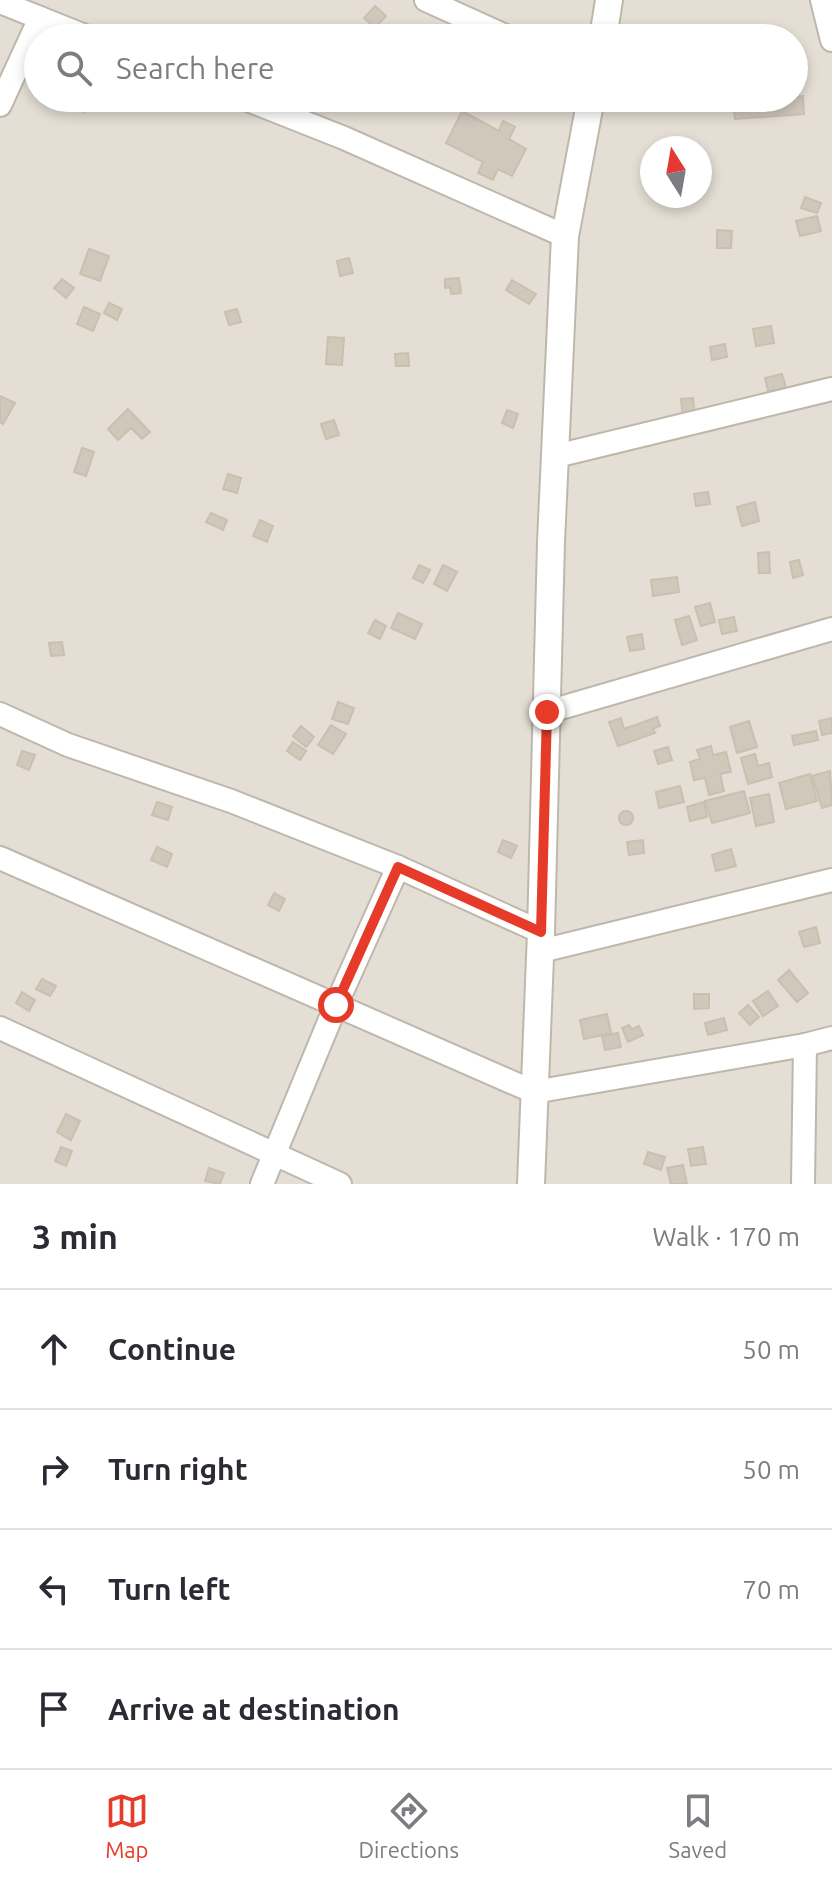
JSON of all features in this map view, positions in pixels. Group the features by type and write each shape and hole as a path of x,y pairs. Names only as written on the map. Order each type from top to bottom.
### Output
{"street":[{"path":"426,0 479,24"},
{"path":"605,24 609,0"},
{"path":"822,0 832,40"},
{"path":"0,2 55,24"},
{"path":"37,24 40,18"},
{"path":"0,105 24,53"},
{"path":"278,112 565,236"},
{"path":"531,1184 565,236 588,112"},
{"path":"556,456 832,389"},
{"path":"547,712 832,629"},
{"path":"0,714 68,745 231,801 398,867 541,941 832,880"},
{"path":"0,858 534,1092 832,1038"},
{"path":"262,1184 336,1005 398,867"},
{"path":"0,1028 340,1184"},
{"path":"803,1184 805,1045"}],"shaded area":[{"path":"0,0 832,0 832,1184 0,1184"}],"building":[{"path":"375,6 386,16 379,24 371,24 364,18"},
{"path":"464,112 499,131 503,121 515,127 509,139 526,149 512,176 498,169 493,180 478,173 483,162 446,143"},
{"path":"734,112 804,112 804,114 735,119"},
{"path":"805,197 821,203 817,213 801,208"},
{"path":"817,216 821,231 800,236 796,221"},
{"path":"717,230 732,231 731,248 717,248"},
{"path":"89,249 109,256 100,281 80,274"},
{"path":"349,258 353,273 340,276 337,261"},
{"path":"459,278 461,293 451,294 450,287 445,288 445,279"},
{"path":"62,279 74,288 66,298 54,288"},
{"path":"512,280 536,294 529,304 506,290"},
{"path":"109,303 122,309 117,320 104,313"},
{"path":"84,307 100,314 93,331 77,324"},
{"path":"237,309 241,322 229,325 225,312"},
{"path":"771,326 774,343 756,346 753,329"},
{"path":"328,337 344,338 342,365 326,364"},
{"path":"725,344 727,357 712,360 710,347"},
{"path":"408,353 409,366 396,366 395,354"},
{"path":"782,374 787,391 769,395 765,378"},
{"path":"0,396 15,403 3,424 0,422"},
{"path":"693,398 695,419 683,420 681,399"},
{"path":"128,409 150,432 142,439 131,428 118,440 108,429"},
{"path":"507,410 518,414 513,428 502,423"},
{"path":"334,420 339,435 326,439 321,424"},
{"path":"82,448 94,452 86,476 74,472"},
{"path":"228,474 241,478 237,493 223,489"},
{"path":"708,492 710,504 696,506 694,494"},
{"path":"755,502 759,521 742,526 737,507"},
{"path":"211,513 227,520 223,530 206,522"},
{"path":"260,520 273,526 267,542 253,536"},
{"path":"769,552 770,573 759,573 758,553"},
{"path":"799,560 803,575 793,578 790,562"},
{"path":"419,565 430,570 423,583 413,578"},
{"path":"443,565 457,572 447,591 434,584"},
{"path":"677,577 679,592 653,596 651,580"},
{"path":"710,603 715,622 701,626 695,607"},
{"path":"398,613 422,624 415,639 391,628"},
{"path":"689,616 697,640 682,645 675,620"},
{"path":"734,617 737,631 722,634 719,620"},
{"path":"375,620 386,626 380,639 368,633"},
{"path":"642,634 644,649 630,651 627,637"},
{"path":"62,642 64,655 51,656 49,643"},
{"path":"338,702 354,708 348,724 332,719"},
{"path":"657,717 660,726 653,729 655,733 618,746 609,722 621,718 624,729"},
{"path":"832,718 832,733 822,735 819,721"},
{"path":"749,721 757,747 737,753 730,727"},
{"path":"331,725 346,734 333,754 318,745"},
{"path":"301,726 314,737 306,747 293,736"},
{"path":"816,731 818,740 794,745 792,736"},
{"path":"293,742 306,751 300,760 287,751"},
{"path":"711,746 713,755 726,752 731,772 720,774 724,791 709,795 705,778 694,780 690,762 700,759 697,750"},
{"path":"668,747 672,760 658,764 654,751"},
{"path":"22,751 35,755 29,770 17,765"},
{"path":"755,754 758,766 769,763 772,777 748,784 741,758"},
{"path":"830,771 832,805 822,808 812,776"},
{"path":"810,774 817,801 786,809 779,783"},
{"path":"680,786 684,802 659,808 656,792"},
{"path":"744,791 750,813 712,823 705,801"},
{"path":"769,794 774,822 756,826 750,798"},
{"path":"157,802 172,807 168,820 152,815"},
{"path":"704,802 707,817 690,821 687,807"},
{"path":"626,811 633,818 626,825 619,818"},
{"path":"503,840 517,846 511,858 498,852"},
{"path":"643,840 644,853 629,855 627,842"},
{"path":"157,847 172,854 167,867 151,860"},
{"path":"731,849 736,866 716,871 712,855"},
{"path":"274,893 285,899 279,911 268,905"},
{"path":"816,927 820,943 804,947 799,932"},
{"path":"789,970 808,993 797,1002 778,980"},
{"path":"42,979 56,986 50,996 36,989"},
{"path":"768,991 778,1006 763,1016 753,1001"},
{"path":"22,992 35,1000 29,1011 16,1003"},
{"path":"694,994 709,994 709,1008 694,1009"},
{"path":"748,1005 759,1017 750,1025 739,1013"},
{"path":"607,1014 611,1033 584,1039 580,1020"},
{"path":"724,1018 727,1030 708,1035 705,1023"},
{"path":"629,1025 632,1029 639,1026 643,1035 628,1042 622,1028"},
{"path":"618,1033 621,1047 605,1050 602,1036"},
{"path":"66,1114 80,1121 71,1140 57,1132"},
{"path":"61,1147 72,1151 66,1166 55,1161"},
{"path":"703,1147 706,1164 691,1166 688,1149"},
{"path":"648,1152 665,1157 661,1170 644,1164"},
{"path":"683,1165 687,1184 671,1184 667,1168"},
{"path":"209,1168 224,1173 220,1184 205,1181"}],"route":[{"path":"336,1005 398,867 541,932 547,712"}]}
